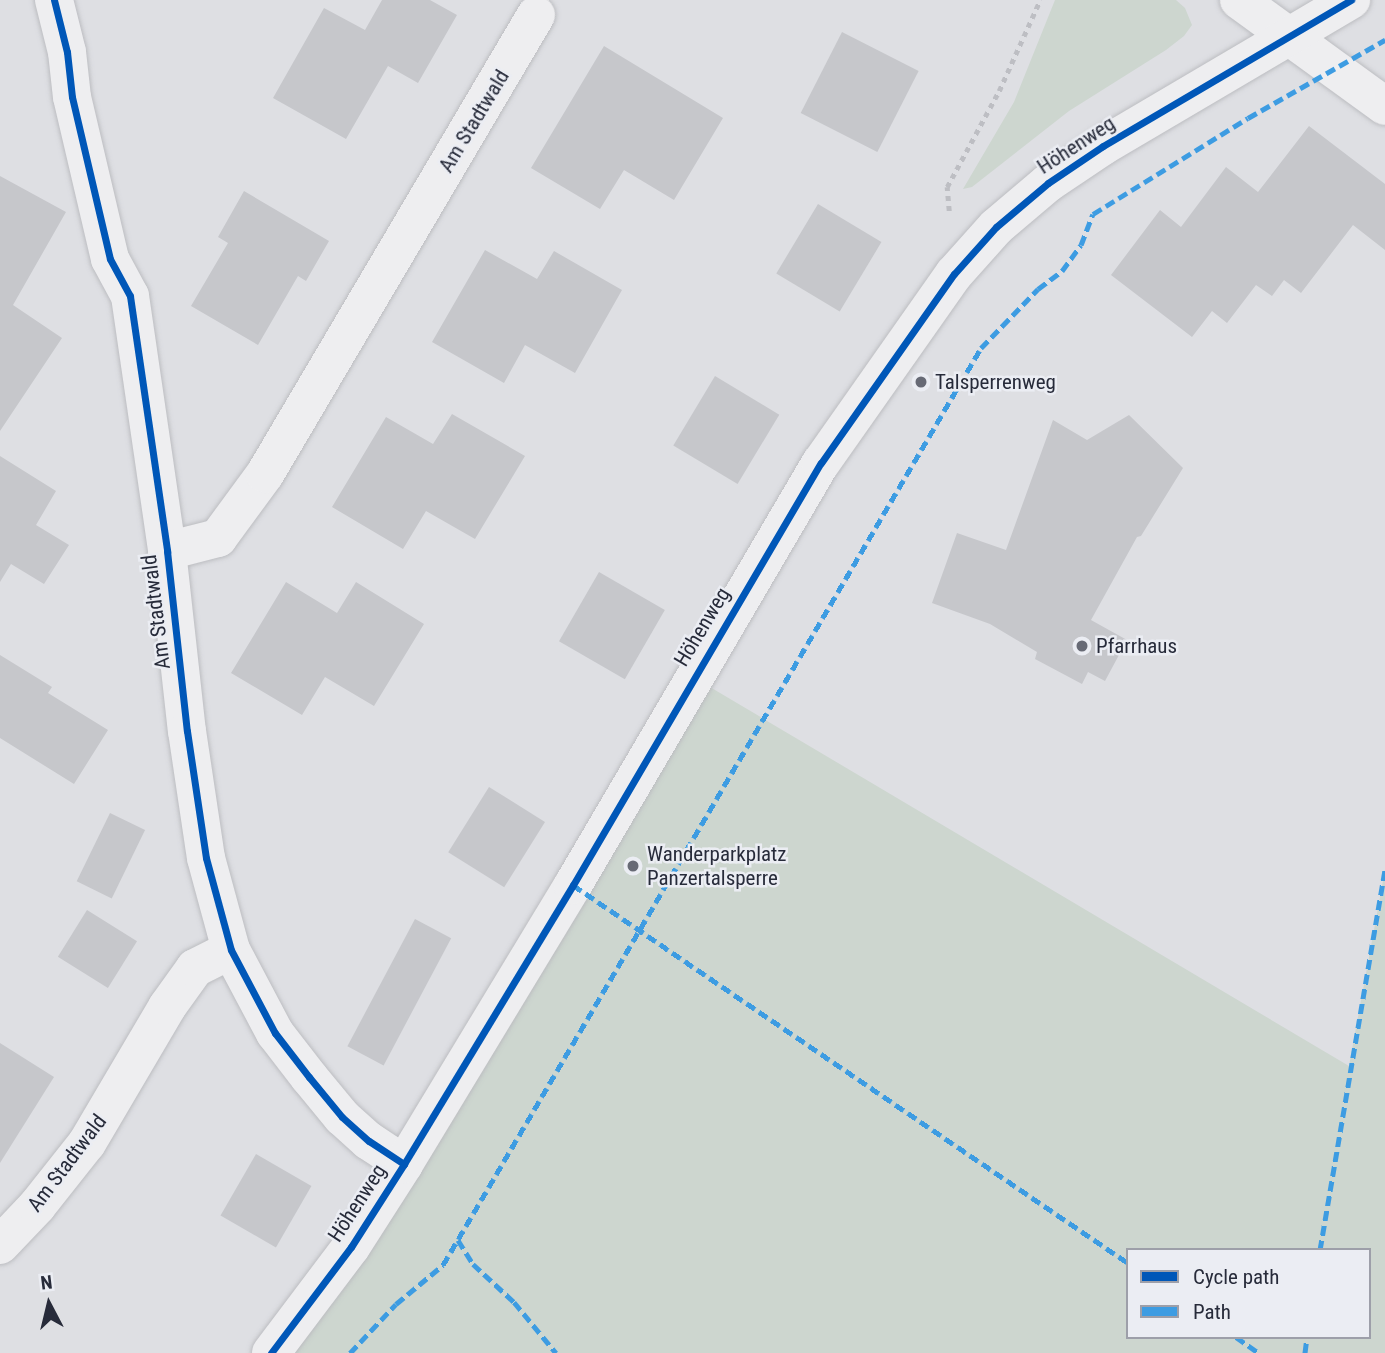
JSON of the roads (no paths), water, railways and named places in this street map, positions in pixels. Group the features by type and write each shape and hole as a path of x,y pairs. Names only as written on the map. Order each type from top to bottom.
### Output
{"street":[{"name":"Am Stadtwald","path":"54,0 67,52 72,97 110,259 130,296 167,551 187,731 206,858 231,950 275,1033 309,1077 342,1117 369,1141 404,1164"},
{"path":"1239,0 1385,107"},
{"name":"Höhenweg","path":"271,1353 351,1247 404,1164 573,885 821,463 954,274 996,227 1048,183 1103,146 1351,0"},
{"name":"Am Stadtwald","path":"167,551 218,538 265,474 536,15"},
{"name":"Am Stadtwald","path":"0,1245 37,1206 87,1143 167,1007 195,968 231,950"}],"place":[{"name":"Talsperrenweg","path":"921,382"},
{"name":"Pfarrhaus","path":"1082,646"},
{"name":"Wanderparkplatz Panzertalsperre","path":"633,866"}]}
